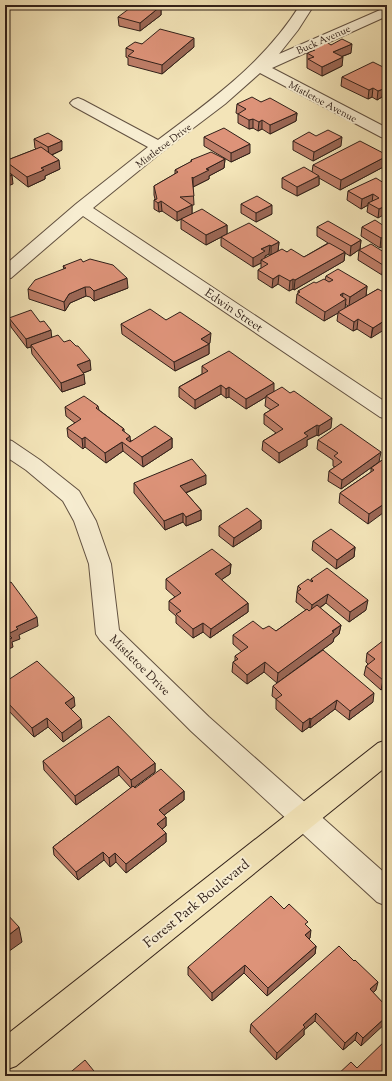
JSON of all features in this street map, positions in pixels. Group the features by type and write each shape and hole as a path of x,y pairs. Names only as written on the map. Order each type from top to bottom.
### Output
{"main road":[{"name":"Forest Park Boulevard","path":"5,1055 387,751"}],"street":[{"name":"Mistletoe Drive","path":"5,274 82,208 159,147 198,119 259,67 298,23 307,5"},
{"name":"Buck Avenue","path":"259,67 387,12"},
{"name":"Mistletoe Avenue","path":"259,67 387,134"},
{"path":"78,103 159,147"},
{"name":"Edwin Street","path":"82,208 387,412"},
{"name":"Mistletoe Drive","path":"5,446 33,465 71,496 85,521 100,564 108,634 200,724 387,893"}],"building":[{"path":"134,5 161,6 140,23 118,17"},
{"path":"160,29 194,38 162,65 128,56 134,51 126,48 135,42 142,44"},
{"path":"342,39 352,44 333,52 343,57 322,67 308,59 314,57 307,53 315,50 311,48 325,41 331,45"},
{"path":"373,62 387,69 387,91 383,89 378,91 373,88 369,90 342,77"},
{"path":"252,97 261,102 270,98 297,113 270,125 262,120 259,122 253,119 249,120 238,114 246,109 237,104"},
{"path":"224,128 250,144 231,153 204,137"},
{"path":"328,130 342,137 314,152 293,141 309,132 316,136"},
{"path":"48,133 62,141 48,147 34,139"},
{"path":"360,141 387,156 341,180 313,165"},
{"path":"41,147 59,160 41,168 44,170 27,177 5,161"},
{"path":"211,152 225,159 206,169 209,170 193,178 192,177 194,196 180,197 192,205 177,212 161,201 158,203 154,200 157,199 154,186 178,172 175,170 192,161 191,160"},
{"path":"304,167 319,176 297,187 282,178"},
{"path":"5,170 12,175 5,178"},
{"path":"376,178 387,185 387,205 379,209 368,203 379,198 373,194 362,199 348,191"},
{"path":"257,196 272,205 256,213 241,204"},
{"path":"202,209 227,225 206,235 181,219"},
{"path":"375,220 387,228 387,235 381,238 362,227"},
{"path":"328,221 361,240 351,246 317,227"},
{"path":"249,223 279,242 261,249 265,251 253,258 221,237"},
{"path":"329,243 345,252 295,280 293,279 290,281 279,275 273,279 258,270 268,264 261,260 282,249 287,252 291,249 304,257"},
{"path":"371,244 387,254 387,263 383,265 359,250"},
{"path":"81,259 83,262 90,259 113,265 127,278 94,291 90,287 85,287 69,294 64,302 28,289 35,280 66,268 63,266"},
{"path":"338,269 367,286 350,297 343,293 340,295 346,299 325,312 297,294 300,292 298,291 314,282 316,283 324,279 329,282 333,280 326,276"},
{"path":"378,289 387,294 387,319 373,328 358,319 354,322 338,312"},
{"path":"150,309 166,320 180,312 211,333 201,339 209,344 174,362 121,324"},
{"path":"31,310 40,322 44,321 51,330 26,339 9,318"},
{"path":"58,335 64,342 70,340 78,346 90,360 77,365 84,374 61,383 31,345"},
{"path":"229,351 274,383 246,399 229,387 226,389 221,385 195,400 179,387 208,371 202,366"},
{"path":"282,387 290,393 294,391 332,418 304,433 308,436 279,453 263,441 283,429 264,414 279,405 266,396"},
{"path":"84,396 98,406 96,408 124,429 122,430 130,436 126,439 130,442 155,426 172,438 142,457 122,442 105,453 85,437 82,439 67,428 81,419 65,407"},
{"path":"341,424 381,452 342,480 329,471 342,462 334,456 338,453 318,440"},
{"path":"385,458 387,460 387,502 369,514 340,493 374,470 371,468"},
{"path":"192,459 206,475 180,486 201,510 186,517 183,513 164,521 134,483"},
{"path":"247,508 261,520 234,538 219,526"},
{"path":"331,529 355,547 337,560 313,541"},
{"path":"212,549 231,564 215,574 248,603 211,629 203,623 193,629 176,614 181,611 169,601 181,593 166,579"},
{"path":"327,568 368,600 350,612 328,594 312,605 297,592 301,589 298,586 308,579 312,582 313,581 311,579"},
{"path":"11,582 37,617 16,627 18,629 8,634 12,638 5,641 5,585"},
{"path":"317,605 341,625 332,631 334,632 278,673 265,662 247,675 233,662 238,659 235,656 248,647 233,635 253,621 263,629 269,626 276,631 307,609 309,611"},
{"path":"384,640 387,643 387,677 383,680 366,666 375,659 367,653"},
{"path":"323,650 374,693 350,711 337,700 303,723 276,699 282,695 273,686"},
{"path":"37,661 74,697 65,703 81,719 62,733 47,718 32,728 5,700 5,682"},
{"path":"109,716 155,763 131,780 118,766 75,796 43,761"},
{"path":"161,769 184,791 159,810 166,817 157,824 166,833 126,864 115,853 109,858 103,852 76,872 53,847 133,786 135,788"},
{"path":"271,896 284,909 289,904 308,922 305,924 311,930 305,935 316,946 268,988 245,965 212,993 188,967"},
{"path":"5,912 19,927 5,938"},
{"path":"339,946 378,982 370,989 387,1007 387,1016 363,1038 357,1032 345,1043 316,1013 303,1025 305,1027 277,1053 251,1024"},
{"path":"387,1039 387,1076 336,1076 351,1062 357,1068"},
{"path":"85,1060 98,1076 66,1076"}]}
